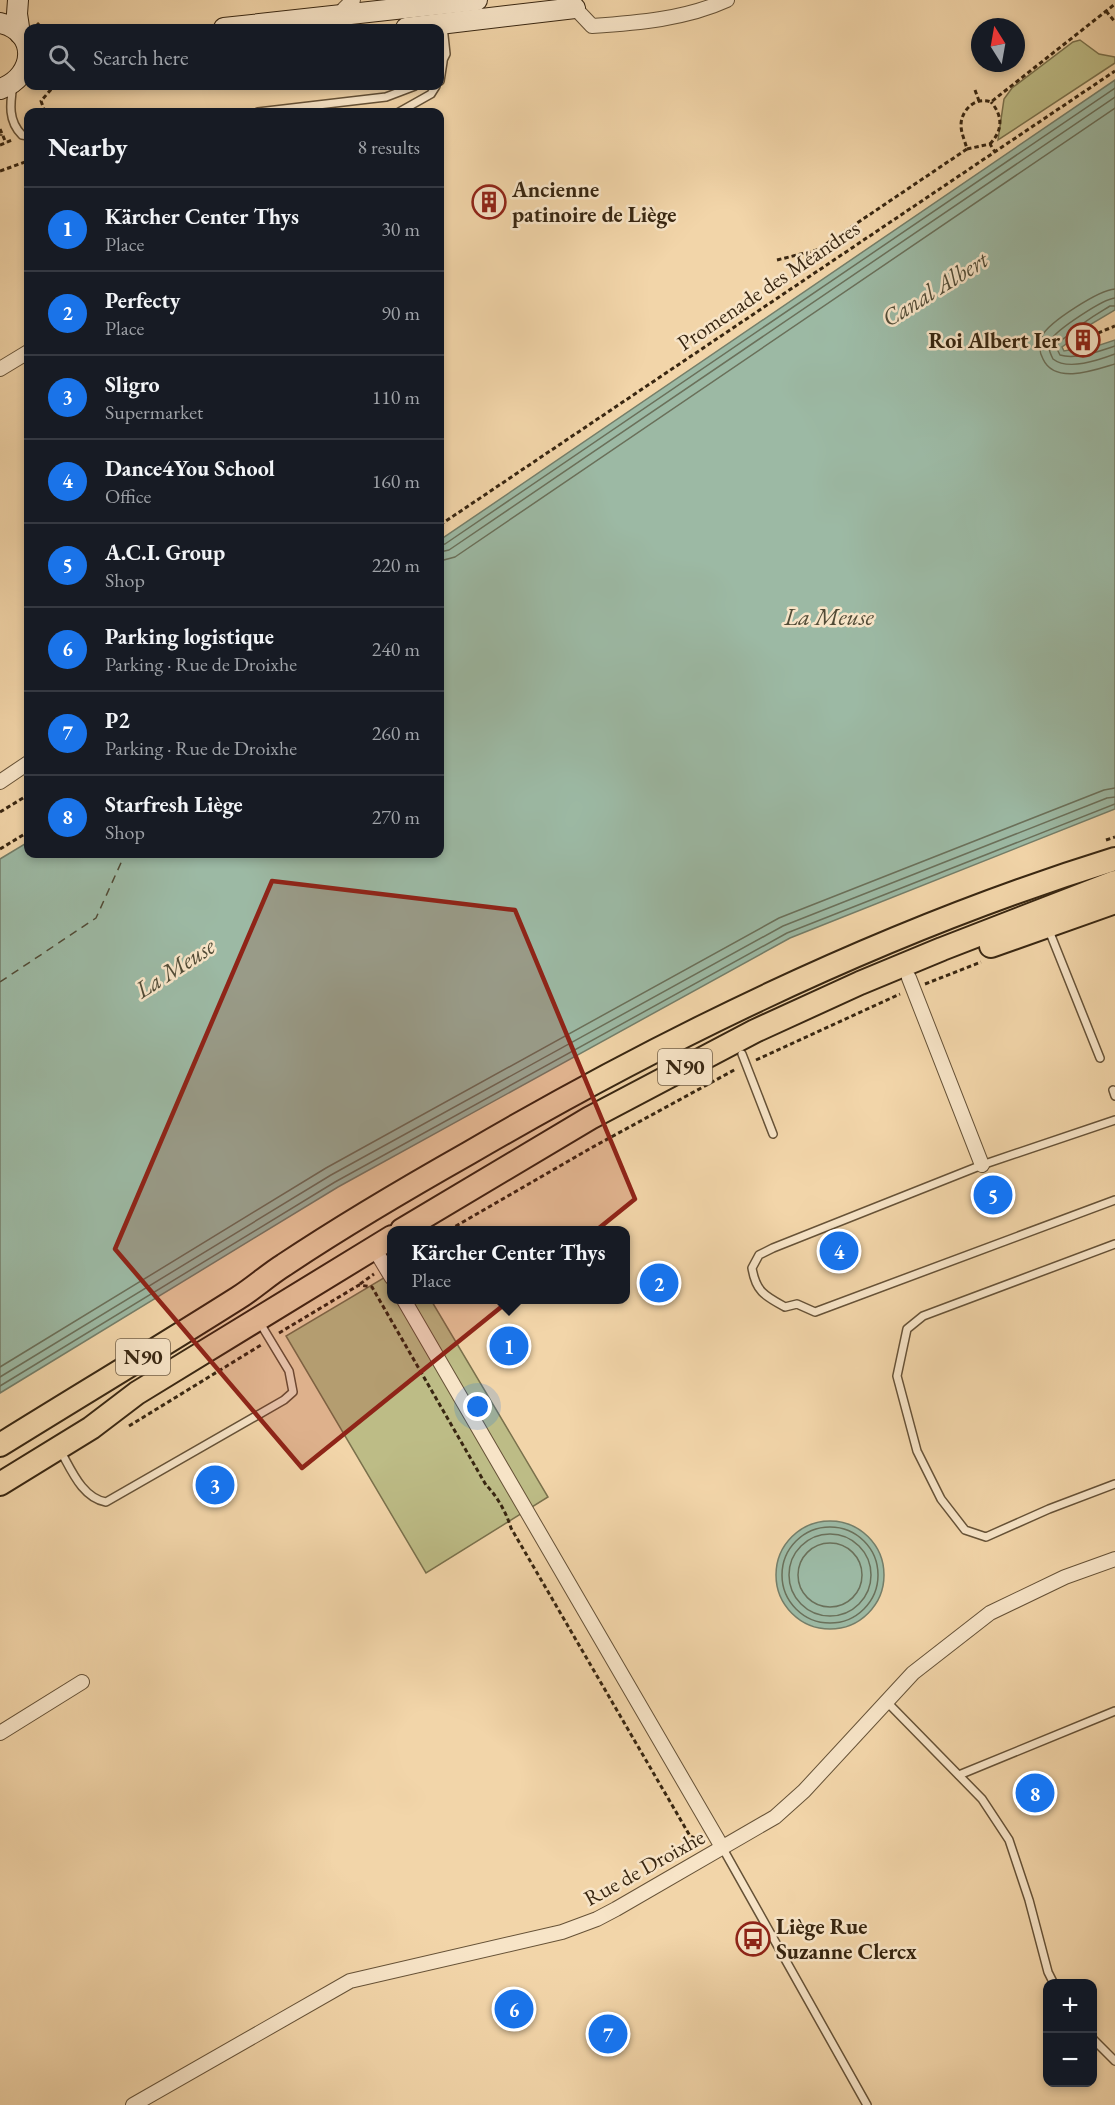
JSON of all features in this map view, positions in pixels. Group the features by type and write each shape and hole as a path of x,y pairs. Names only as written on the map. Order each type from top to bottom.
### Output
{"main road":[{"path":"18,0 17,14 24,38"},
{"path":"249,24 347,8 477,0"},
{"path":"537,0 559,7 575,8"},
{"path":"442,24 575,8"},
{"path":"0,22 13,27 24,40"},
{"path":"15,82 24,67"},
{"name":"N90","path":"0,1445 241,1296 293,1259 467,1154 515,1126 705,1026 828,968 968,910 1115,859"},
{"name":"N90","path":"409,1226 590,1118 755,1031 860,983 1115,882"},
{"path":"1059,903 1115,891"},
{"path":"441,1207 484,1196 632,1111 744,1059 824,1015 912,983 1047,926 1115,902"},
{"path":"383,1242 369,1238 368,1230 375,1220 471,1160 515,1126"},
{"name":"N90","path":"0,1471 107,1406 137,1393 383,1242"},
{"path":"0,1484 91,1428 137,1393"}],"street":[{"path":"575,8 592,26 641,22 713,6 728,0"},
{"path":"0,369 24,354"},
{"path":"0,782 24,767"},
{"path":"912,983 982,1165"},
{"path":"383,1242 387,1258"},
{"path":"407,1304 722,1847"},
{"name":"Rue de Droixhe","path":"133,2105 350,1982 578,1927 616,1910 775,1817 789,1806 913,1673 990,1613 1065,1577 1115,1559"},
{"path":"0,1733 82,1682"}],"lane":[{"path":"440,4 442,24"},
{"path":"444,39 446,54 444,58"},
{"path":"15,82 11,100 12,121 24,135"},
{"path":"292,108 386,97 404,90"},
{"path":"406,108 431,94 434,90"},
{"path":"1047,926 1100,1058"},
{"path":"744,1059 773,1134"},
{"path":"1115,1120 982,1165 759,1255 752,1268 754,1283 765,1296 785,1307 797,1304 815,1312 1115,1200"},
{"path":"1115,1244 923,1316 907,1329 897,1376 917,1451 941,1499 965,1530 986,1537 1049,1509 1115,1484"},
{"path":"59,1448 82,1488 98,1501 106,1502 284,1400 293,1392 290,1371 257,1319"},
{"path":"887,1702 982,1799 1010,1839 1052,1979"},
{"path":"959,1775 1115,1711"},
{"path":"722,1847 867,2105"},
{"path":"1097,2043 1115,2061"}],"path":[{"path":"991,102 1115,4"},
{"path":"1106,11 1115,22"},
{"name":"Promenade des Méandres","path":"444,522 1115,71"},
{"path":"44,108 41,101 51,90"},
{"path":"975,90 979,101"},
{"path":"777,260 818,250 968,149 990,144 997,137 1000,126 1000,117 991,102 979,101 969,106 963,114 961,126 968,149"},
{"path":"0,129 6,142"},
{"path":"990,144 995,152"},
{"path":"0,171 24,162"},
{"path":"1091,336 1115,326"},
{"path":"0,812 24,797"},
{"path":"0,849 24,834"},
{"path":"456,1226 744,1059 912,983 983,961"},
{"path":"127,1427 359,1285 372,1287 486,1485 493,1492 508,1517 511,1528 690,1836"}],"highlighted area":[{"path":"272,881 515,910 635,1199 302,1468 115,1249"}],"shaded area":[{"path":"1080,40 1099,54 1115,57 1115,63 998,140 1004,99 1012,88 1073,42"},
{"path":"387,1276 387,1304 433,1304 548,1497 426,1573 286,1336"}],"water":[{"name":"La Meuse","path":"1115,80 1115,310 1081,330 1082,333 1062,347 1064,351 1086,347 1088,349 1115,340 1115,809 790,938 338,1187 0,1393 0,859 24,844 24,858 444,858 444,537"},
{"path":"830,1521 851,1525 868,1537 880,1554 884,1575 880,1596 868,1613 851,1625 830,1629 809,1625 792,1613 780,1596 776,1575 780,1554 792,1537 809,1525"}],"ferry route":[{"path":"0,982 96,918 123,858"}],"place":[{"name":"Ancienne patinoire de Liège","path":"489,202"},
{"name":"Roi Albert Ier","path":"1083,340"},
{"name":"A.C.I. Group","path":"993,1195"},
{"name":"Dance4You School","path":"839,1251"},
{"name":"Perfecty","path":"659,1283"},
{"name":"Kärcher Center Thys","path":"509,1346"},
{"name":"Sligro","path":"215,1485"},
{"name":"Starfresh Liège","path":"1035,1793"},
{"name":"Liège Rue Suzanne Clercx","path":"753,1939"},
{"name":"Parking logistique","path":"514,2009"},
{"name":"P2","path":"608,2034"}],"water label":[{"name":"Canal Albert","path":"935,289"}]}
